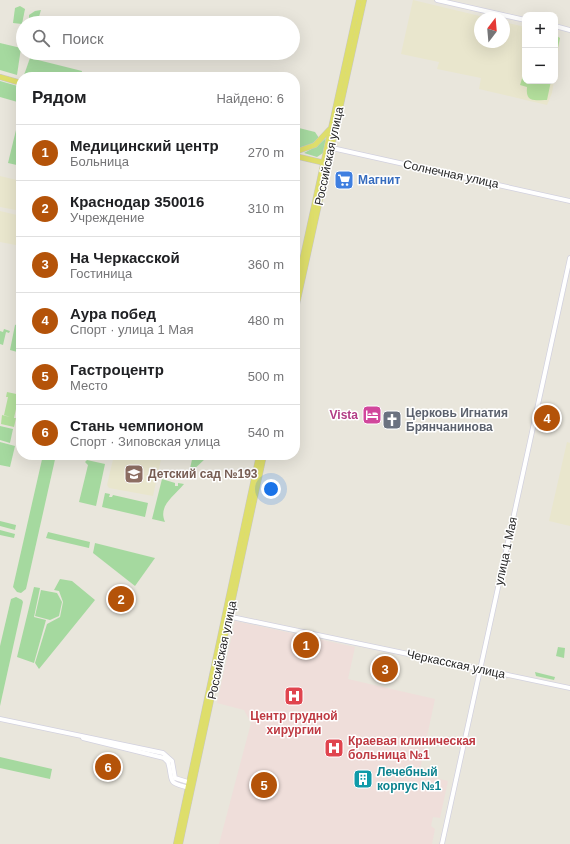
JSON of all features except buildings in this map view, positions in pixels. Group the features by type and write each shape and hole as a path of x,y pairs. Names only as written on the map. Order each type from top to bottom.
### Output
{"main road":[{"name":"Российская улица","path":"300,289 326,164 331,125 359,0"},
{"name":"Российская улица","path":"300,272 326,164 332,148 364,0"},
{"path":"0,77 16,82"},
{"path":"300,150 316,145 331,125"},
{"path":"300,157 326,164"},
{"name":"Российская улица","path":"180,844 258,460"},
{"name":"Российская улица","path":"227,616 263,460"},
{"name":"Российская улица","path":"176,844 191,786"}],"street":[{"path":"438,0 522,19"},
{"path":"558,27 570,30"},
{"name":"Солнечная улица","path":"332,148 570,201"},
{"name":"улица 1 Мая","path":"442,844 570,258"},
{"name":"Черкасская улица","path":"227,616 570,688"},
{"path":"0,719 76,736 96,738 164,753 172,761 175,778 191,786"}],"shaded area":[{"path":"413,0 474,15 474,48 510,48 510,23 522,26 522,84 554,84 552,93 547,105 479,89 481,78 437,69 439,62 401,54"},
{"path":"558,36 560,38 558,53"},
{"path":"0,176 16,180 16,210 0,207"},
{"path":"0,211 16,215 16,245 0,242"},
{"path":"567,442 570,443 570,526 549,521"},
{"name":"Детский сад №193","path":"113,460 161,460 153,496 109,488 107,485"},
{"name":"Краевая клиническая больница №1","path":"235,621 355,647 348,679 435,699 419,774 448,781 440,818 433,817 431,826 435,829 432,844 219,844 251,723 244,710 217,703"}],"green space":[{"path":"20,6 25,9 24,16 16,16 16,23 13,23 15,8"},
{"path":"41,10 39,16 29,16 29,15 35,11"},
{"path":"558,37 560,38 558,48"},
{"path":"0,43 16,47 16,60 19,60 16,75 0,70"},
{"path":"29,60 38,60 82,71 82,72 25,72"},
{"path":"522,79 522,84 550,84 547,100 530,99 527,93 527,87 520,85"},
{"path":"0,81 16,86 16,102 0,97"},
{"path":"300,128 315,132 319,138 312,144 300,148"},
{"path":"16,130 16,165 8,163"},
{"path":"326,138 323,153 317,157 304,153 317,146"},
{"path":"16,325 16,352 10,350"},
{"path":"4,329 10,331 9,333 6,332 3,345 0,344 0,331 3,332"},
{"path":"7,392 16,394 16,409 14,418 16,418 14,427 1,424 2,415 10,417 4,415 8,397 6,397"},
{"path":"0,426 13,429 10,443 0,440"},
{"path":"0,442 15,446 10,467 0,465"},
{"path":"42,460 55,460 26,589 21,593 17,592 13,587"},
{"path":"87,460 105,464 96,506 79,502 88,465 85,462"},
{"path":"192,460 204,460 190,473"},
{"path":"162,479 175,483 175,486 178,486 178,483 184,484 165,506 163,516 165,522 152,519"},
{"path":"105,493 110,494 109,497 112,497 113,495 148,503 145,517 102,507"},
{"path":"0,521 16,525 15,530 0,526"},
{"path":"0,530 15,534 14,538 0,535"},
{"path":"48,532 90,542 89,548 46,538"},
{"path":"95,543 155,558 135,586 93,553"},
{"path":"60,579 72,581 95,600 39,669 35,663 47,624 60,617 63,602 59,591 54,590"},
{"path":"34,587 40,588 34,617 46,620 34,663 17,657"},
{"path":"41,590 57,593 62,602 59,616 50,620 35,616"},
{"path":"16,597 23,602 0,706 0,646 11,599"},
{"path":"558,647 565,648 564,658 556,656"},
{"path":"535,672 555,677 554,680 536,676"},
{"path":"0,757 52,769 50,779 0,768"}],"place":[{"name":"Магнит","path":"344,180"},
{"name":"Vista","path":"372,415"},
{"name":"Аура побед","path":"547,418"},
{"name":"Церковь Игнатия Брянчанинова","path":"392,420"},
{"name":"Детский сад №193","path":"134,474"},
{"name":"Краснодар 350016","path":"121,599"},
{"name":"Медицинский центр","path":"306,645"},
{"name":"На Черкасской","path":"385,669"},
{"name":"Центр грудной хирургии","path":"294,696"},
{"name":"Краевая клиническая больница №1","path":"334,748"},
{"name":"Стань чемпионом","path":"108,767"},
{"name":"Лечебный корпус №1","path":"363,779"},
{"name":"Гастроцентр","path":"264,785"}]}
